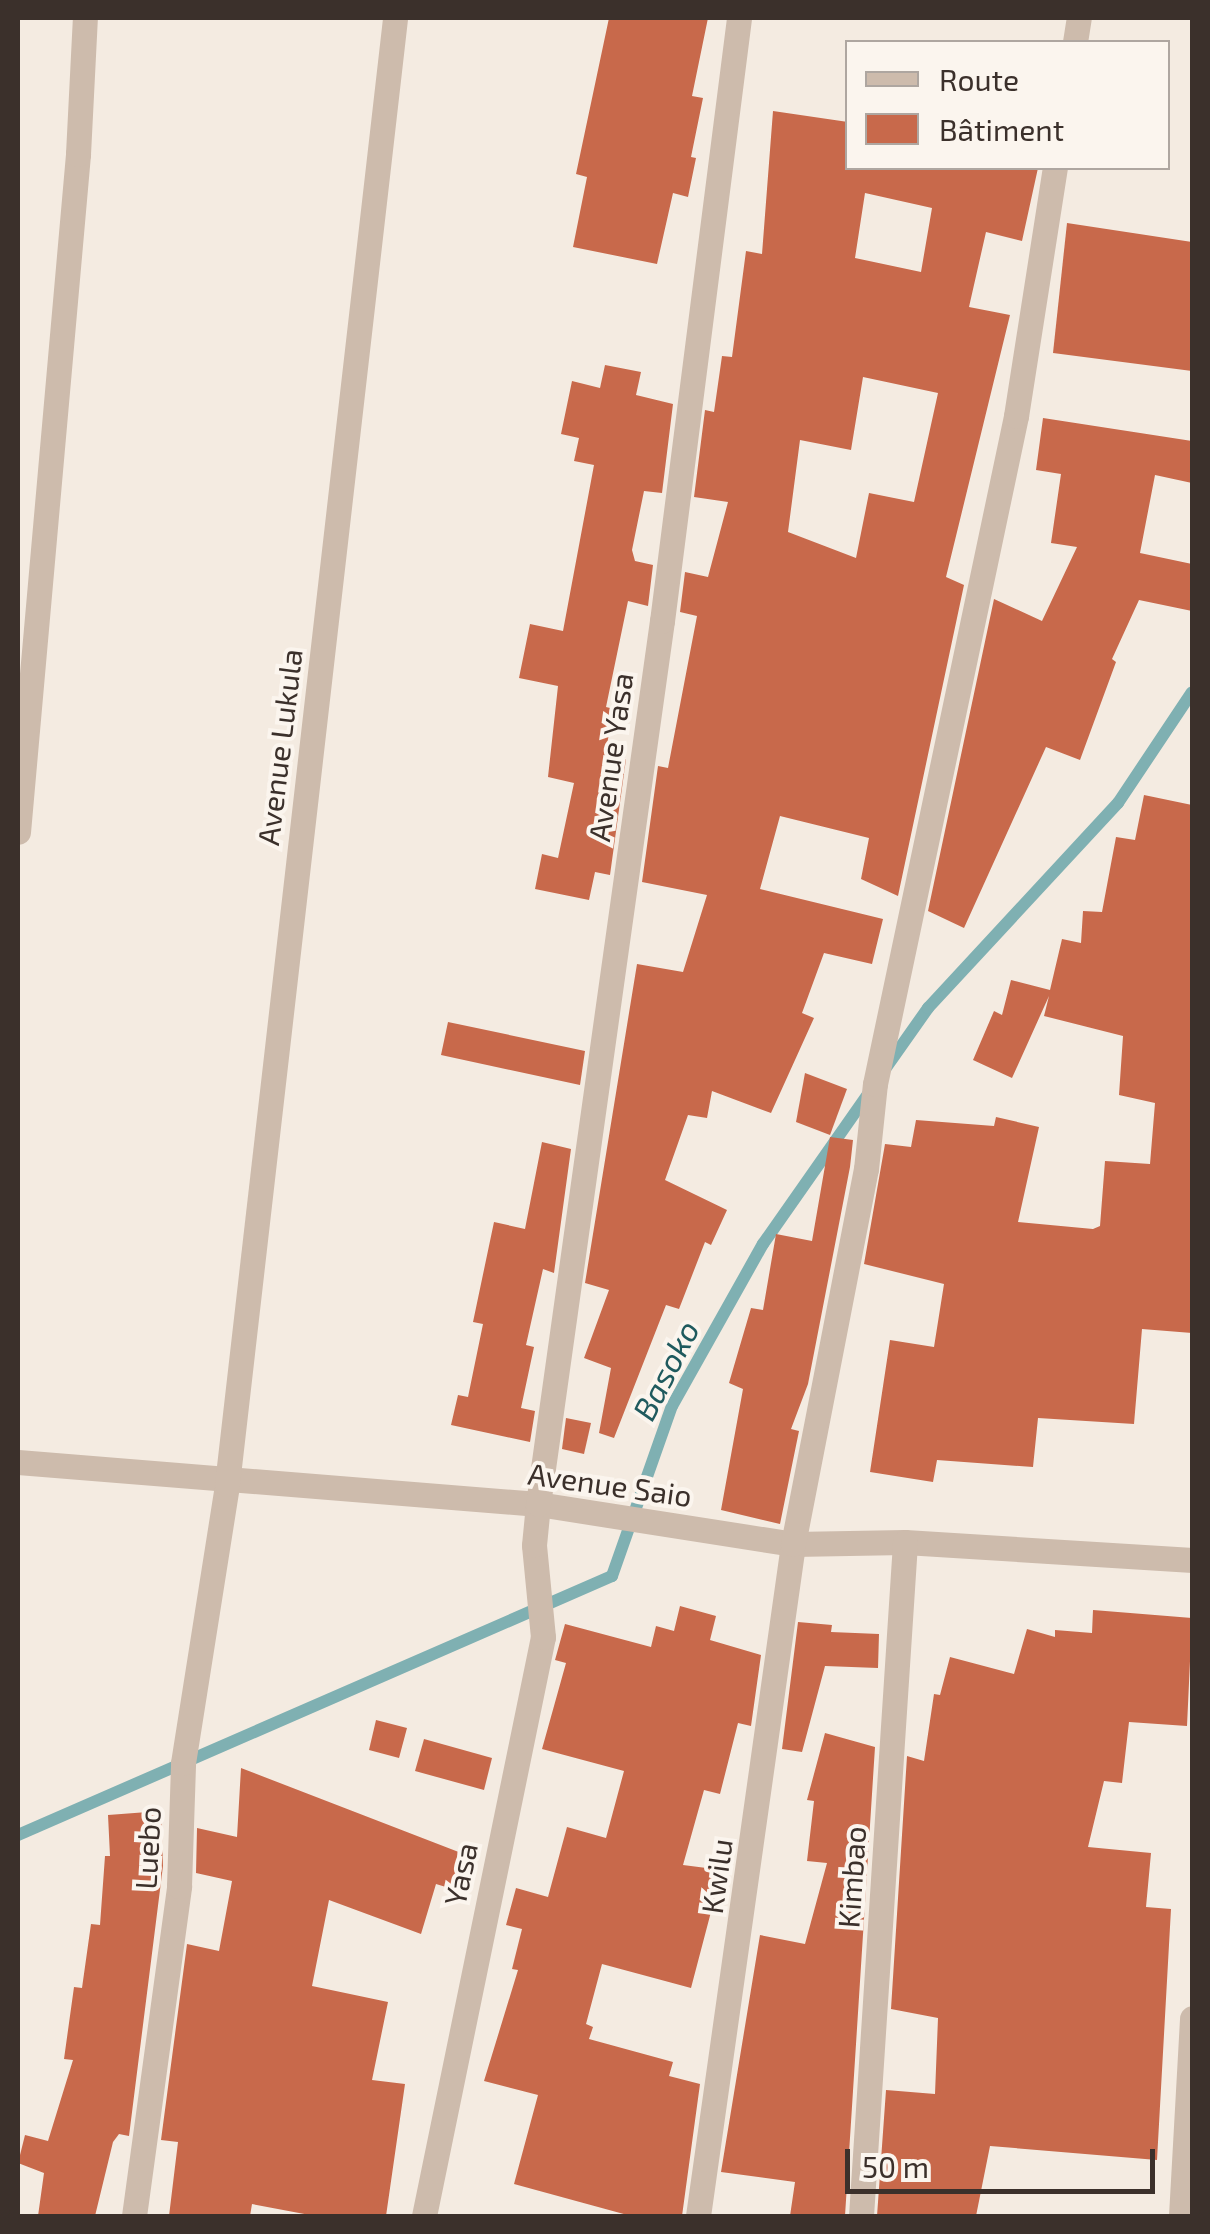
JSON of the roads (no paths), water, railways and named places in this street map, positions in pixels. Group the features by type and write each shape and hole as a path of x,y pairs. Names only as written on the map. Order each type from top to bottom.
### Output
{"street":[{"path":"18,832 78,154 84,18"},
{"name":"Avenue Lukula","path":"227,1484 395,18"},
{"name":"Avenue Yasa","path":"538,1504 662,621 738,18"},
{"name":"Kwilu","path":"698,2216 793,1544 866,1169 875,1084 1016,416 1055,170"},
{"name":"Avenue Saio","path":"18,1462 227,1484 538,1504 598,1517 793,1544 904,1542 1192,1560"},
{"name":"Luebo","path":"134,2216 179,1886 184,1763 227,1484"},
{"name":"Yasa","path":"424,2216 543,1637 534,1545 538,1504"},
{"name":"Kimbao","path":"862,2216 904,1542"},
{"path":"1181,2216 1192,2018"}],"waterway":[{"name":"Basoko","path":"885,1069 928,1008 1118,803 1192,692"},
{"name":"Basoko","path":"18,1835 612,1576 672,1406 763,1244 868,1094"}]}
